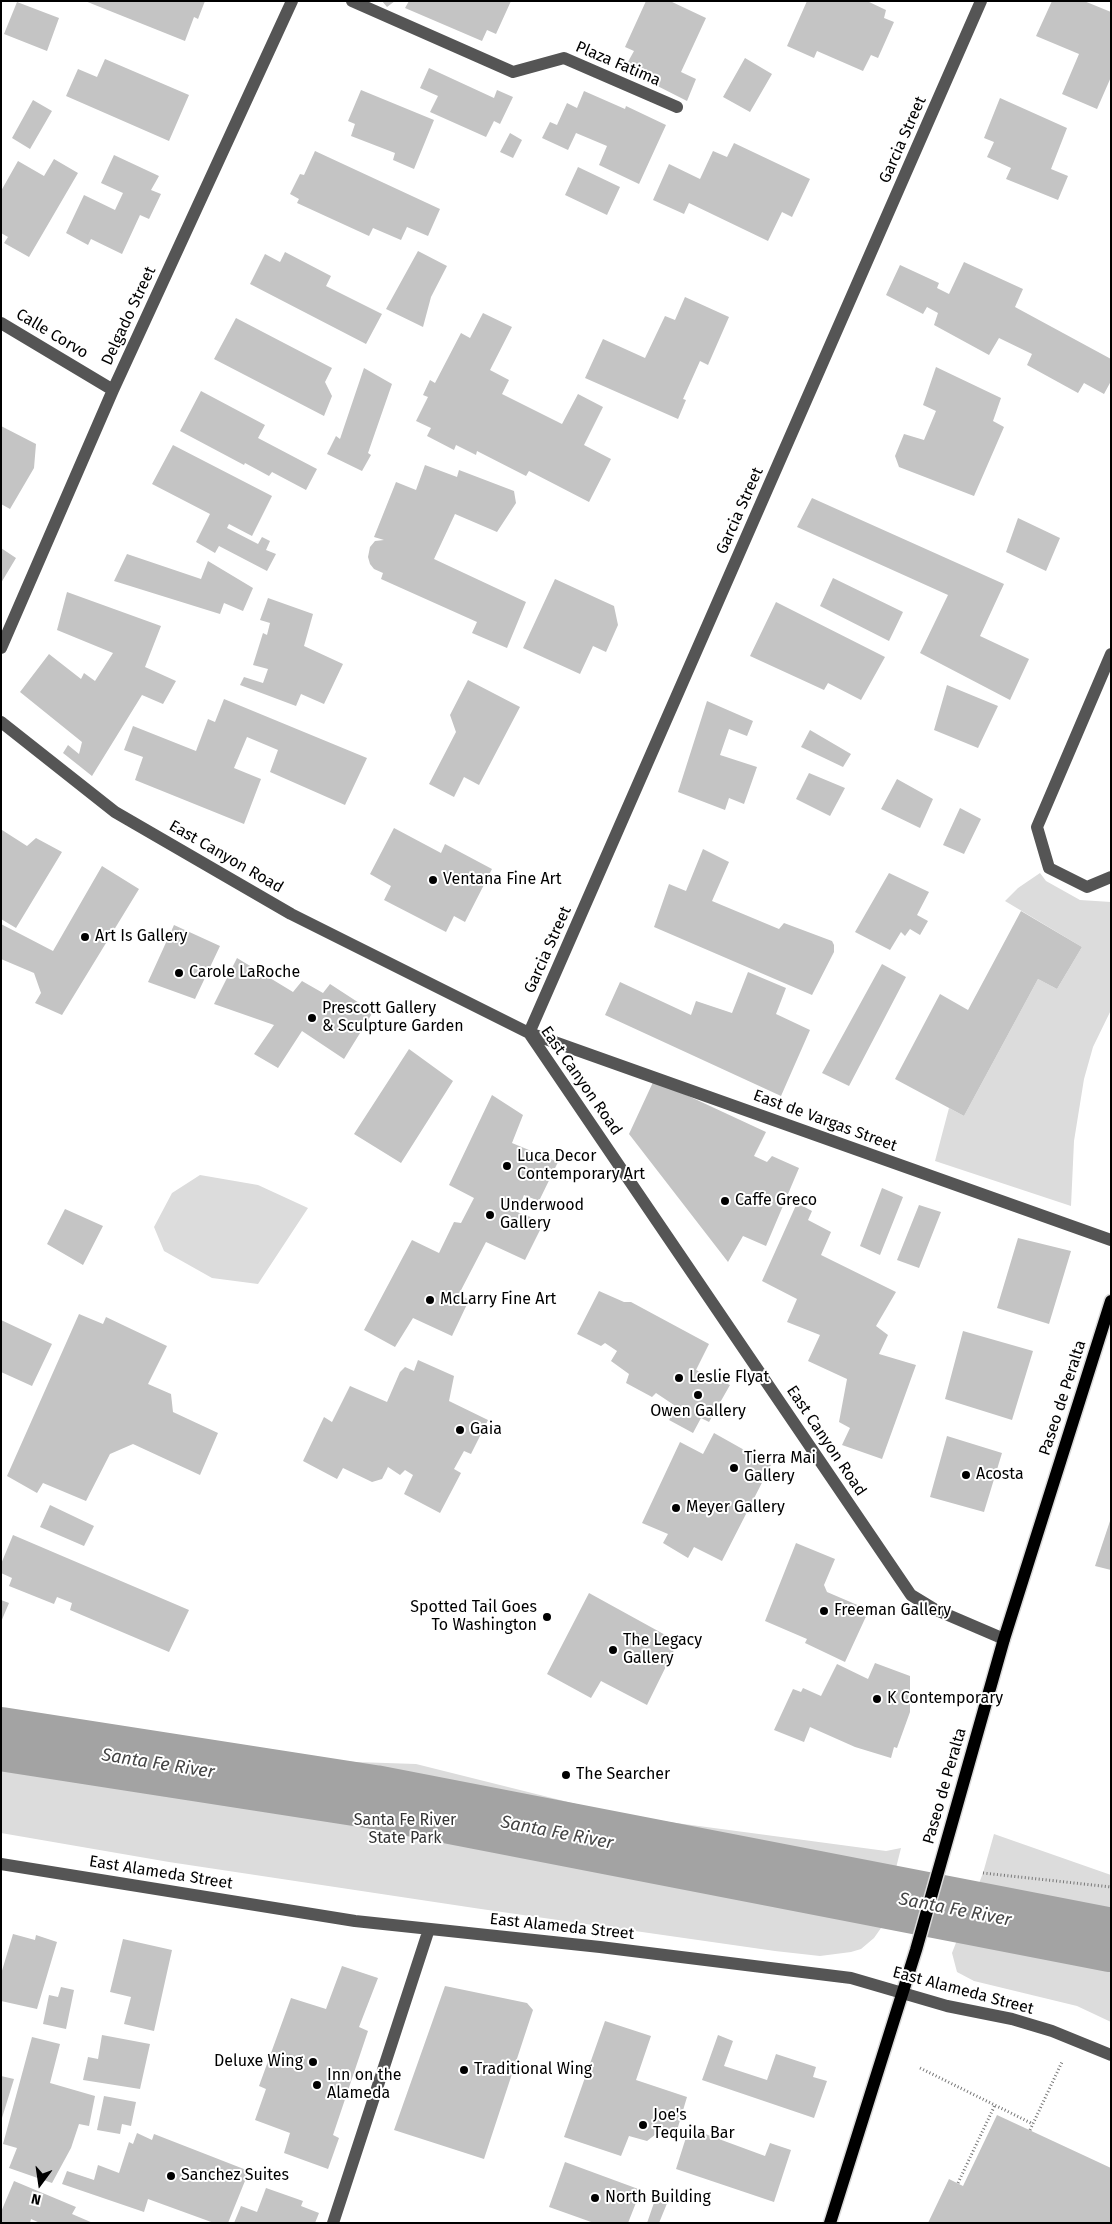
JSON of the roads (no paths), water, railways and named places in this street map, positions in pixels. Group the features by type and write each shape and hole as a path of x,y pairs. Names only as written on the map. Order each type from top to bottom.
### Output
{"main road":[{"name":"Paseo de Peralta","path":"830,2223 916,1950 1004,1639 1111,1301"}],"street":[{"name":"Delgado Street","path":"1,648 113,390 292,1"},
{"name":"Plaza Fatima","path":"352,1 513,72 564,58 677,107"},
{"name":"Garcia Street","path":"529,1033 981,1"},
{"name":"Calle Corvo","path":"1,322 113,390"},
{"path":"1111,654 1037,827 1049,868 1087,887 1111,877"},
{"name":"East Canyon Road","path":"1,722 115,812 291,914 529,1033 911,1595 934,1609 1004,1639"},
{"name":"East de Vargas Street","path":"529,1033 1111,1240"},
{"name":"East Alameda Street","path":"1,1864 355,1922 600,1947 851,1978 947,2006 1052,2031 1111,2055"},
{"path":"333,2223 429,1929"}],"waterway":[{"name":"Santa Fe River","path":"1,1739 374,1797 1111,1940"}],"place":[{"name":"Ventana Fine Art","path":"433,880"},
{"name":"Art Is Gallery","path":"85,937"},
{"name":"Carole LaRoche","path":"179,973"},
{"name":"Prescott Gallery & Sculpture Garden","path":"312,1018"},
{"name":"Luca Decor Contemporary Art","path":"507,1166"},
{"name":"Caffe Greco","path":"725,1201"},
{"name":"Underwood Gallery","path":"490,1215"},
{"name":"McLarry Fine Art","path":"430,1300"},
{"name":"Leslie Flyat","path":"679,1378"},
{"name":"Owen Gallery","path":"698,1395"},
{"name":"Gaia","path":"460,1430"},
{"name":"Tierra Mai Gallery","path":"734,1468"},
{"name":"Acosta","path":"966,1475"},
{"name":"Meyer Gallery","path":"676,1508"},
{"name":"Freeman Gallery","path":"824,1611"},
{"name":"Spotted Tail Goes To Washington","path":"547,1617"},
{"name":"The Legacy Gallery","path":"613,1650"},
{"name":"K Contemporary","path":"877,1699"},
{"name":"The Searcher","path":"566,1775"},
{"name":"Deluxe Wing","path":"313,2062"},
{"name":"Traditional Wing","path":"464,2070"},
{"name":"Inn on the Alameda","path":"317,2085"},
{"name":"Joe's Tequila Bar","path":"643,2125"},
{"name":"Sanchez Suites","path":"171,2176"},
{"name":"North Building","path":"595,2198"}],"park label":[{"name":"Santa Fe River State Park","path":"405,1830"}]}
